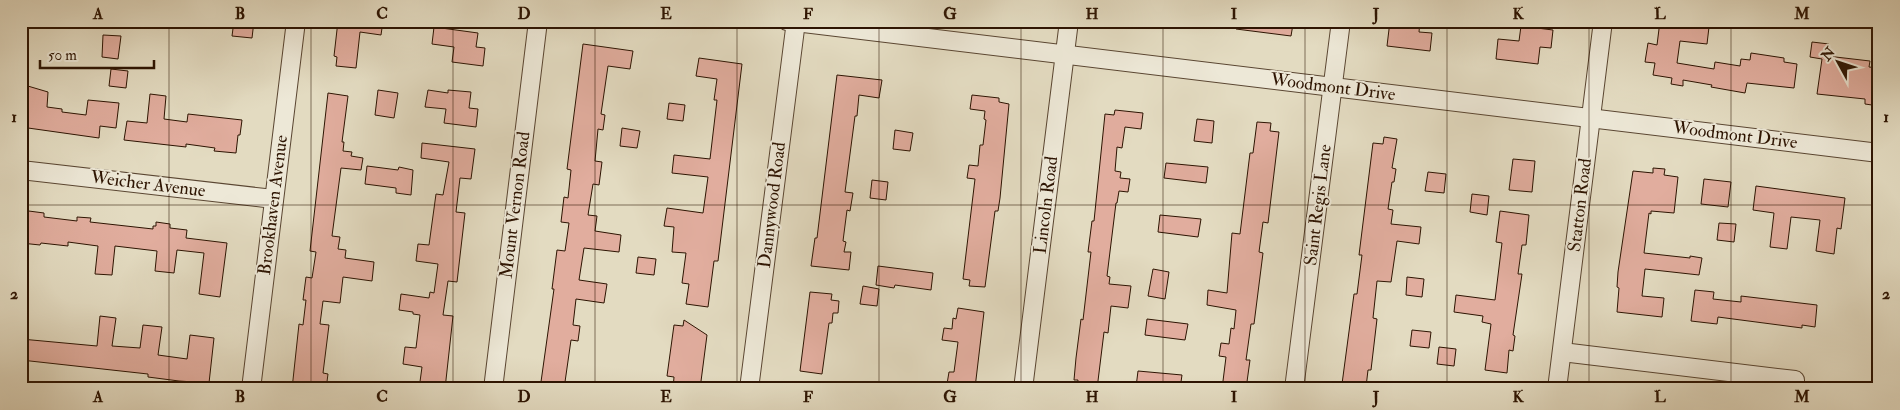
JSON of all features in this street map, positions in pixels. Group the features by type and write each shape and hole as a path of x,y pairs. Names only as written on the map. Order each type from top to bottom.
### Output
{"street":[{"name":"Brookhaven Avenue","path":"251,389 296,21"},
{"name":"Mount Vernon Road","path":"493,389 538,21"},
{"name":"Lincoln Road","path":"1023,389 1069,21"},
{"name":"Saint Regis Lane","path":"1294,389 1341,21"},
{"name":"Statton Road","path":"1557,389 1603,21"},
{"name":"Woodmont Drive","path":"793,22 1879,153"},
{"name":"Dannywood Road","path":"749,389 793,22"},
{"name":"Weicher Avenue","path":"21,170 274,199"},
{"path":"1562,352 1795,380"}],"building":[{"path":"234,21 254,21 252,38 232,36"},
{"path":"338,21 383,21 381,35 360,32 356,68 336,66 337,57 334,56"},
{"path":"1237,21 1289,21 1289,24 1293,24 1291,36 1236,29"},
{"path":"1390,21 1420,21 1419,32 1432,33 1430,51 1387,46"},
{"path":"1660,21 1682,21 1682,23 1709,27 1707,44 1680,41 1677,63 1714,69 1715,62 1740,66 1741,59 1750,60 1751,53 1784,58 1784,62 1797,64 1794,88 1747,83 1745,93 1683,80 1683,86 1671,84 1672,78 1653,75 1655,63 1645,62 1648,43 1657,45"},
{"path":"1521,26 1553,30 1551,48 1540,47 1538,64 1496,59 1498,39 1519,41"},
{"path":"434,27 478,33 476,47 485,48 483,66 452,62 454,47 432,44"},
{"path":"103,35 121,36 118,59 102,57"},
{"path":"1812,42 1829,44 1827,56 1870,61 1869,67 1879,68 1879,106 1865,104 1865,99 1817,94 1822,59 1810,57"},
{"path":"583,44 633,51 630,69 608,66 601,114 605,115 603,130 598,129 595,161 602,162 599,185 593,184 588,215 597,216 595,231 621,235 619,252 584,248 579,280 607,284 604,303 576,299 573,325 580,326 578,341 571,340 564,389 540,389 554,289 552,289 557,250 565,251 569,223 561,222 564,197 568,198 571,170 567,169"},
{"path":"699,58 742,64 718,261 714,261 708,307 686,304 689,284 682,283 686,253 672,252 674,227 664,226 667,208 703,213 708,177 672,173 674,155 710,159 717,100 714,100 717,79 696,76"},
{"path":"111,69 128,71 126,88 109,86"},
{"path":"837,75 882,80 879,98 859,95 857,116 855,116 845,192 853,193 850,211 847,210 843,241 846,242 844,252 851,252 849,270 811,266 815,238 817,238"},
{"path":"21,84 48,92 47,107 62,109 62,112 86,115 88,100 119,103 116,128 100,126 99,138 21,127"},
{"path":"378,90 398,93 394,118 375,115"},
{"path":"428,90 448,93 448,90 471,92 469,108 478,109 476,127 444,123 446,109 425,107"},
{"path":"328,93 348,96 342,142 344,142 343,151 352,152 351,156 363,158 361,170 341,168 332,236 340,237 338,249 346,250 345,258 374,262 372,281 343,277 340,303 323,301 320,324 329,325 323,373 328,374 326,389 292,389 299,324 303,325 306,300 303,300 306,277 312,278 316,252 310,251"},
{"path":"150,94 166,96 164,119 187,122 188,114 242,120 236,153 214,151 215,148 186,144 186,147 124,140 127,121 147,123"},
{"path":"972,95 999,98 999,102 1009,104 1000,198 998,211 995,211 985,287 969,286 970,280 963,279 975,179 967,178 969,165 978,166 980,145 983,145 986,120 984,119 985,111 970,109"},
{"path":"669,103 685,105 683,121 667,119"},
{"path":"1115,110 1143,113 1141,129 1125,127 1122,148 1117,147 1115,171 1121,172 1120,178 1130,179 1128,192 1119,191 1116,203 1107,276 1110,277 1109,284 1131,286 1128,308 1111,306 1108,333 1104,332 1097,389 1077,389 1078,380 1074,380 1076,358 1081,319 1083,320 1091,252 1088,252 1092,221 1094,221 1105,114 1114,115"},
{"path":"1197,119 1214,121 1212,143 1194,141"},
{"path":"1257,122 1271,123 1270,131 1279,132 1268,223 1263,222 1259,252 1263,253 1254,324 1251,324 1246,360 1250,360 1246,389 1222,389 1226,357 1219,356 1221,343 1229,344 1231,328 1234,329 1236,310 1207,305 1208,290 1227,293 1232,233 1240,234 1250,153 1253,153"},
{"path":"622,128 640,131 637,148 620,146"},
{"path":"895,130 913,133 910,151 893,149"},
{"path":"1384,137 1397,139 1392,168 1396,169 1388,209 1393,210 1391,224 1421,227 1419,244 1397,241 1391,282 1377,281 1373,318 1377,319 1371,370 1368,370 1366,387 1342,384 1354,294 1357,294 1362,255 1359,255 1373,143 1383,144"},
{"path":"422,143 475,149 471,179 460,178 456,212 465,213 457,282 448,281 443,315 453,316 445,389 419,389 422,367 403,364 405,347 416,348 420,315 399,310 401,294 429,298 430,292 434,293 438,264 416,261 418,244 429,245 436,194 443,195 449,162 421,158"},
{"path":"1513,159 1535,161 1532,192 1509,190"},
{"path":"1166,163 1208,167 1206,183 1164,178"},
{"path":"367,166 398,170 399,167 413,170 411,195 396,193 396,188 365,184"},
{"path":"1653,168 1665,169 1664,175 1678,177 1674,213 1651,211 1651,214 1649,213 1644,253 1702,258 1699,275 1645,269 1642,296 1664,298 1662,317 1617,312 1618,272 1633,171 1653,173"},
{"path":"1428,172 1446,174 1444,193 1425,191"},
{"path":"1704,179 1731,182 1728,207 1701,204"},
{"path":"872,180 888,182 886,200 870,198"},
{"path":"1756,186 1845,198 1841,229 1837,228 1834,254 1816,251 1820,220 1791,217 1787,249 1770,247 1774,213 1753,210"},
{"path":"1472,194 1489,196 1487,215 1470,212"},
{"path":"21,210 44,213 44,217 77,221 77,217 91,218 90,222 153,229 153,226 156,226 156,222 170,224 170,228 187,230 186,238 227,243 220,297 199,294 204,253 177,250 174,273 155,271 157,251 115,246 112,275 95,274 98,246 68,242 68,246 21,243"},
{"path":"1500,211 1529,215 1526,245 1522,245 1518,274 1522,274 1513,335 1515,336 1513,351 1509,350 1507,373 1485,370 1491,324 1482,322 1483,316 1454,312 1456,295 1495,300 1502,243 1496,242"},
{"path":"1160,215 1201,219 1198,237 1158,232"},
{"path":"1719,223 1736,224 1734,242 1717,240"},
{"path":"638,257 656,259 654,275 636,273"},
{"path":"878,266 933,273 931,290 895,285 894,288 876,285"},
{"path":"1153,269 1169,272 1165,299 1148,296"},
{"path":"1407,277 1424,279 1422,297 1406,295"},
{"path":"863,286 879,289 877,306 860,304"},
{"path":"1695,290 1714,292 1713,299 1741,302 1741,296 1817,305 1815,327 1802,325 1802,328 1718,317 1717,324 1691,321"},
{"path":"810,292 832,294 831,300 839,301 838,313 833,313 832,323 829,323 822,374 800,371"},
{"path":"958,308 984,312 975,388 947,384 949,372 954,372 958,342 942,340 944,328 952,329 953,318 956,319"},
{"path":"100,316 116,318 112,346 140,348 143,325 162,327 158,355 187,359 190,335 214,338 209,383 179,381 148,377 148,374 21,360 21,339 97,346"},
{"path":"1147,319 1188,324 1185,340 1145,335"},
{"path":"684,320 707,335 700,389 673,389 674,377 667,376 674,325 683,326"},
{"path":"1412,330 1431,332 1429,348 1410,346"},
{"path":"1439,347 1456,349 1454,366 1437,364"},
{"path":"1138,371 1182,375 1180,389 1136,387"}]}
